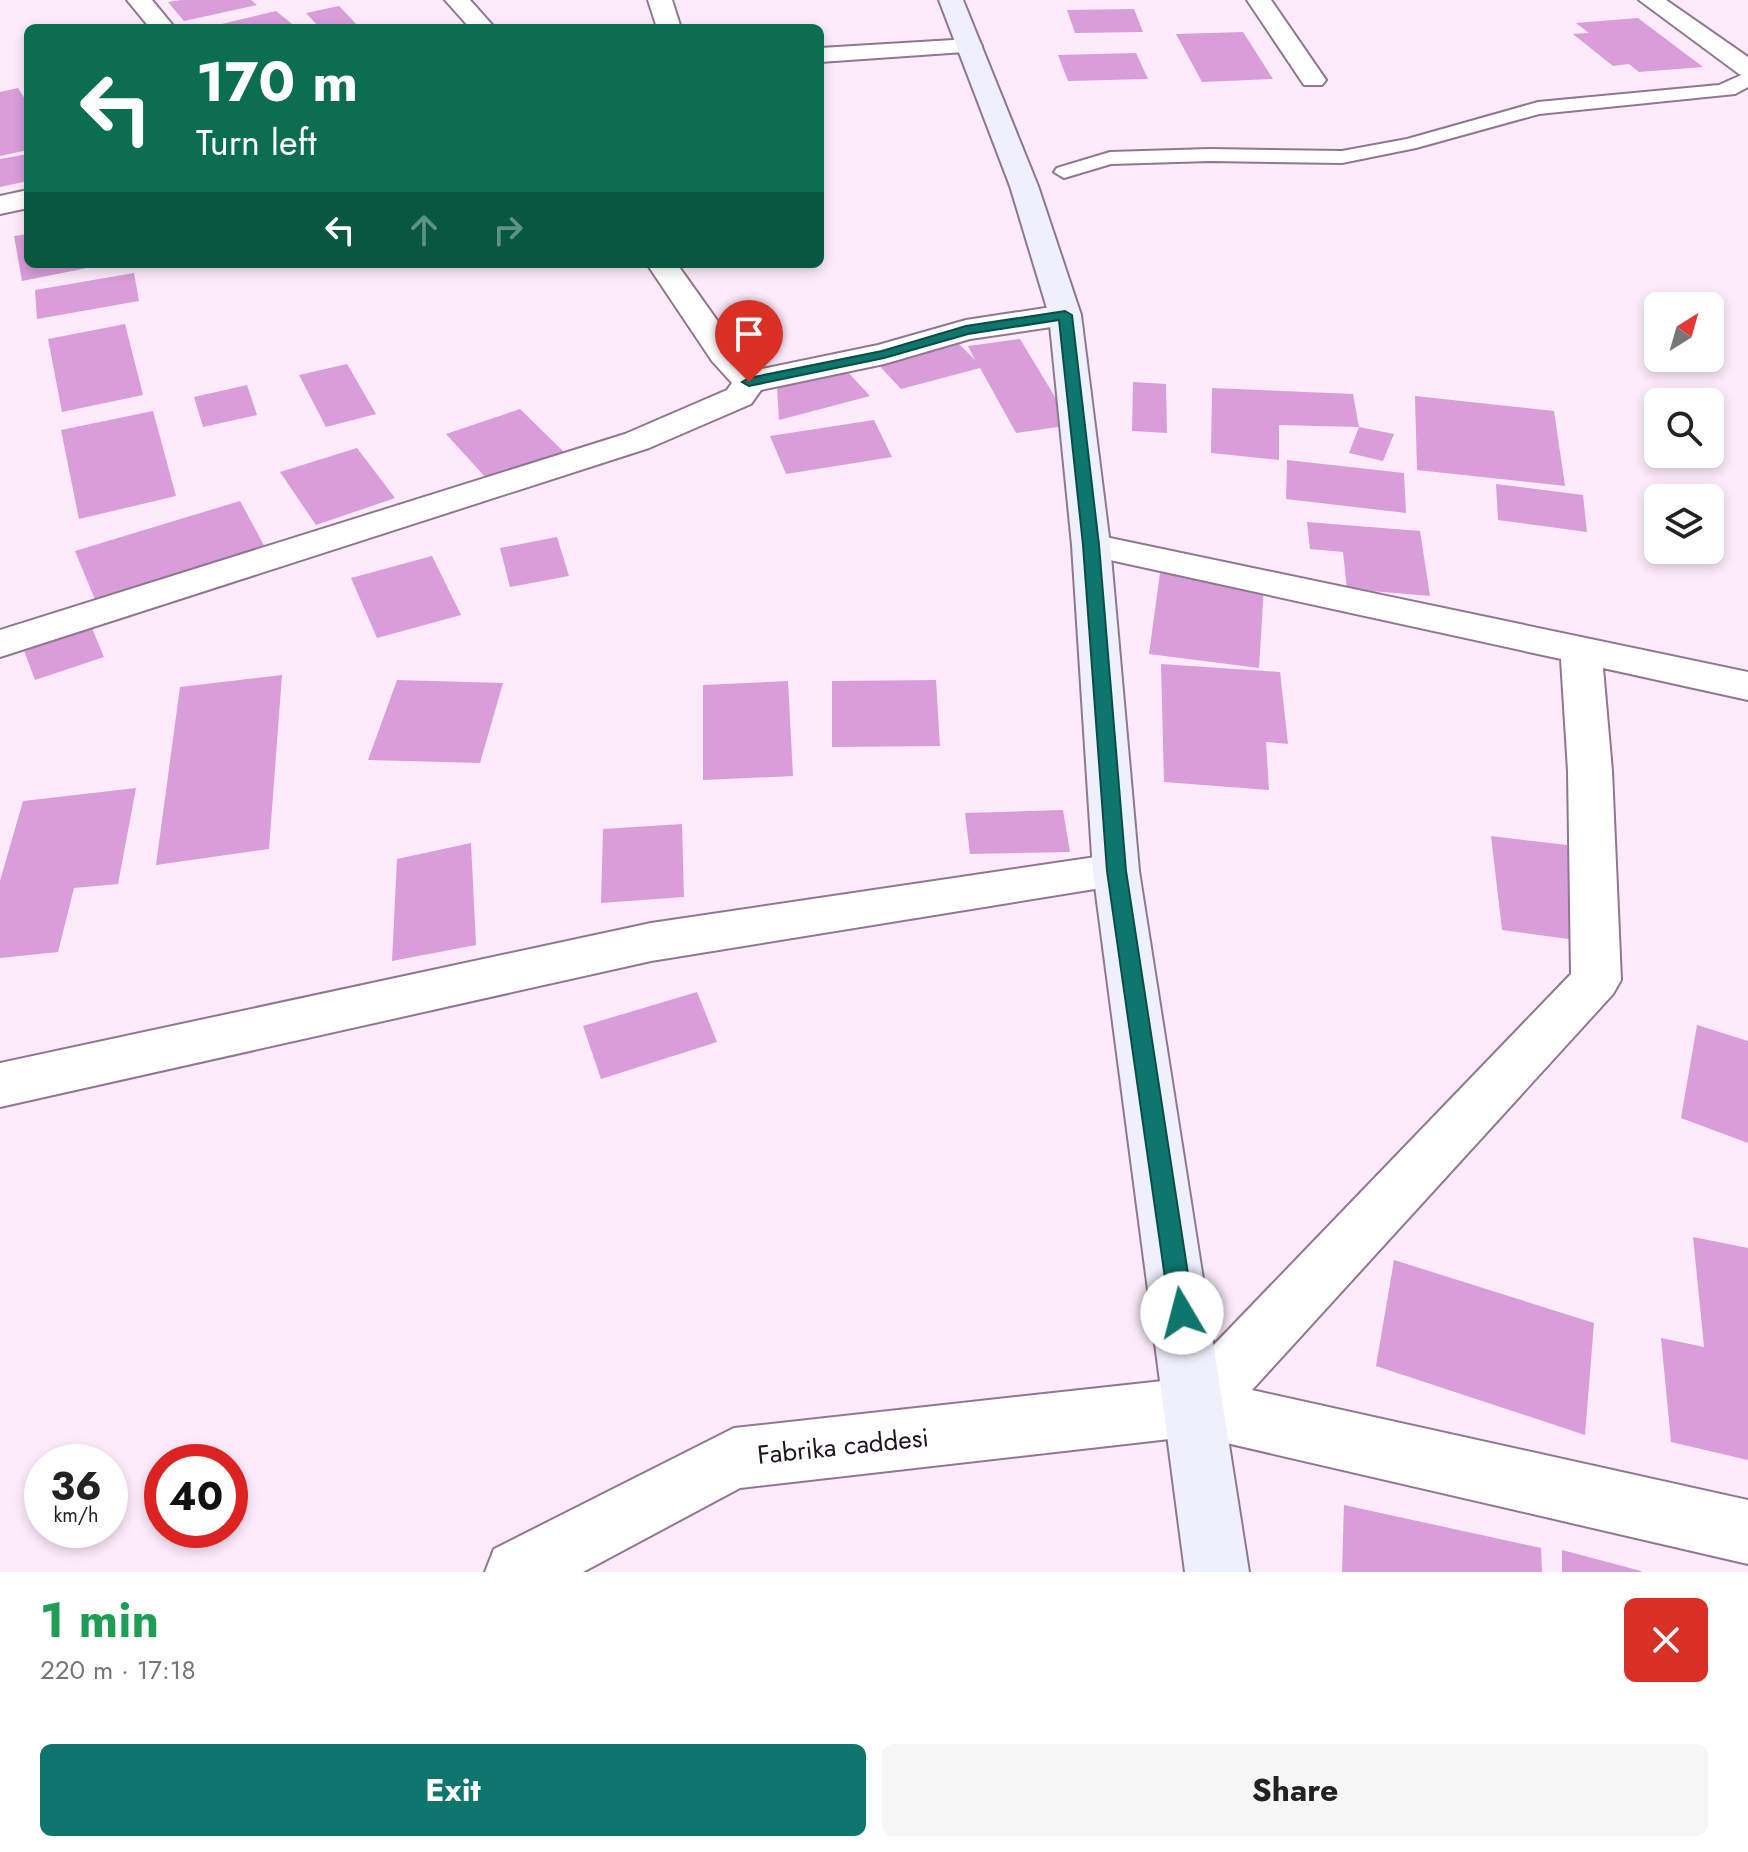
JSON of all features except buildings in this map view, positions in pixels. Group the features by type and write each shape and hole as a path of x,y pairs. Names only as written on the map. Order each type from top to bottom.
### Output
{"street":[{"path":"139,0 160,24"},
{"path":"457,0 479,24"},
{"path":"660,0 668,24"},
{"path":"951,0 1024,186 1065,315 1091,545 1116,871 1196,1407 1217,1572"},
{"path":"1259,0 1313,80"},
{"path":"1651,0 1748,69"},
{"path":"824,55 970,46"},
{"path":"0,205 24,200"},
{"path":"665,268 724,354 749,382"},
{"path":"0,644 637,441 739,397 749,382 884,354 966,330 1065,315"},
{"path":"1091,545 1748,686"},
{"path":"1196,1407 1596,980 1590,771 1581,650"},
{"path":"0,1085 651,942 1116,871"},
{"name":"Fabrika caddesi","path":"517,1572 734,1458 1196,1407 1748,1532"}],"lane":[{"path":"1064,172 1110,158 1210,155 1342,157 1409,144 1538,108 1719,91 1735,88 1748,78"}],"route":[{"path":"749,382 884,354 966,330 1065,315 1091,545 1116,871 1182,1313"}]}
